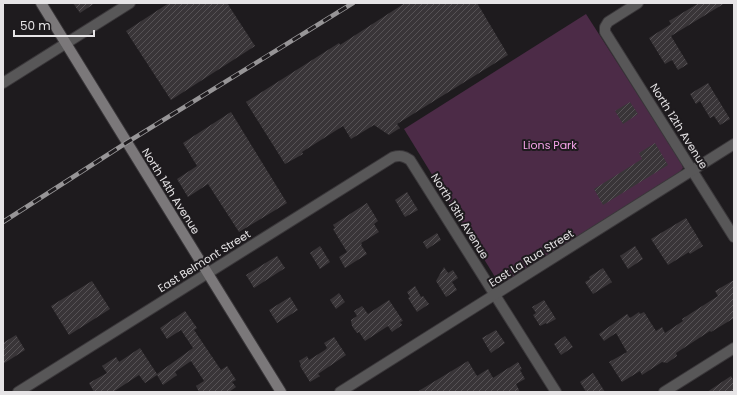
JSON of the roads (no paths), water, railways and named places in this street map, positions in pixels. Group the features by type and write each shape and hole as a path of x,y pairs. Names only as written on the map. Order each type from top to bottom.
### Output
{"street":[{"name":"North 14th Avenue","path":"41,3 126,143 209,273 281,392"},
{"path":"3,83 130,3"},
{"name":"North 12th Avenue","path":"638,3 608,22 605,27 606,32 734,237"},
{"name":"East La Rua Street","path":"340,392 734,144"},
{"name":"East Belmont Street","path":"18,392 393,157 399,155 405,156"},
{"name":"North 13th Avenue","path":"405,156 410,160 556,392"},
{"path":"664,392 734,348"}],"railway":[{"path":"3,222 126,143 353,3"}],"park label":[{"name":"Lions Park","path":"550,145"}]}
